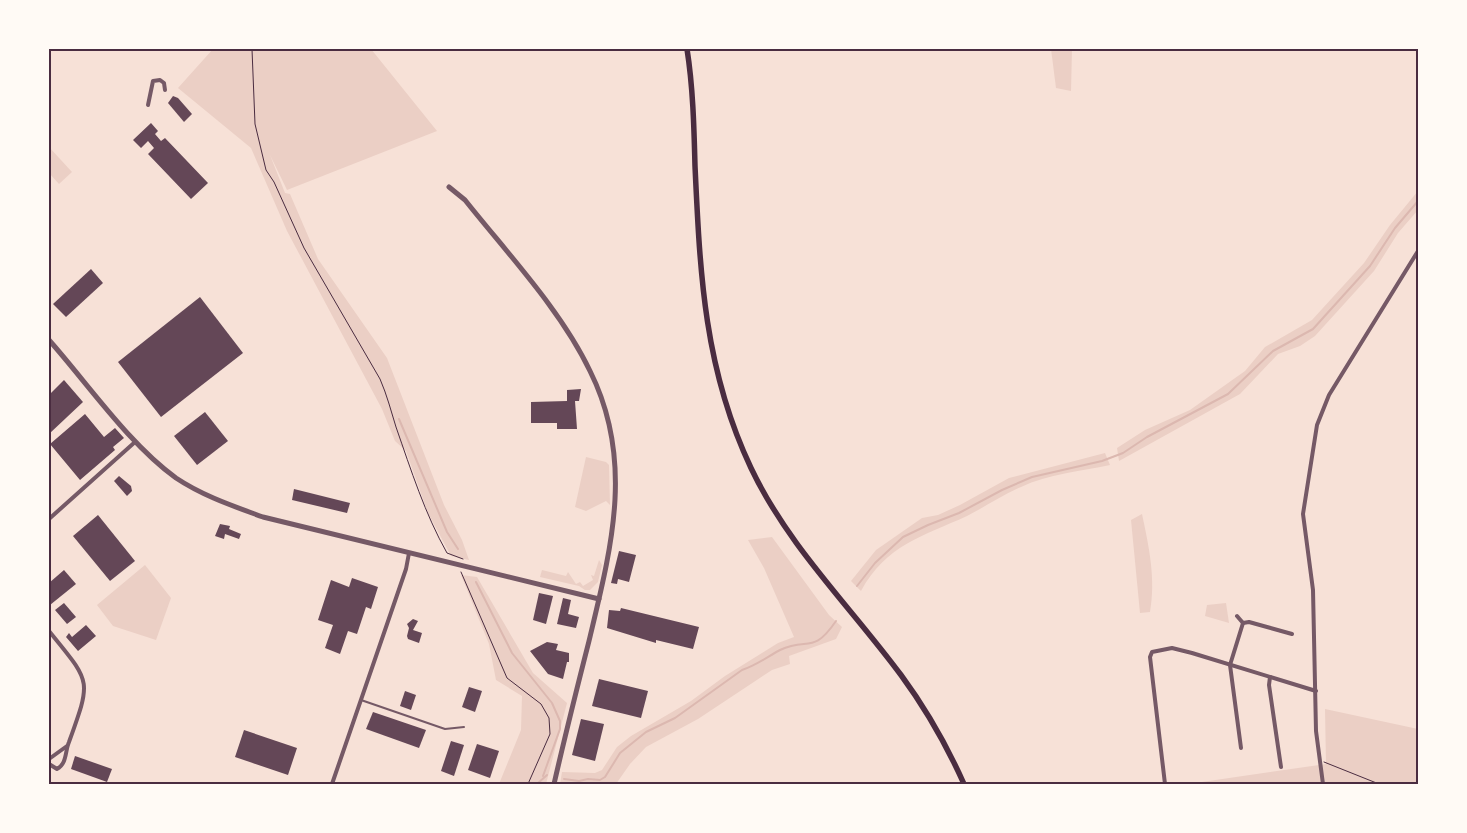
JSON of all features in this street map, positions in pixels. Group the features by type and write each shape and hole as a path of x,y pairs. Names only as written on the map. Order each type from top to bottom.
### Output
{"main road":[{"path":"687,49 692,101 703,304 713,358 734,428 751,469 781,524 806,558 902,676 935,727 964,784"}],"street":[{"path":"148,105 153,81 160,80 165,90"},
{"path":"448,186 465,200 571,336 598,388 609,422 617,483 613,536 554,784"},
{"path":"1323,784 1316,731 1312,572 1303,514 1317,425 1338,381 1418,251"},
{"path":"49,340 135,442 176,478 218,501 263,517 599,600"},
{"path":"49,519 135,442"},
{"path":"332,784 406,569 409,553"},
{"path":"1237,616 1243,623"},
{"path":"1243,623 1249,622 1292,634"},
{"path":"1242,748 1230,665 1243,623"},
{"path":"49,631 78,666 84,680 86,693 61,767 57,769 49,764"},
{"path":"1165,784 1150,657 1152,652 1172,648 1316,691"},
{"path":"1270,677 1269,684 1281,767"},
{"path":"49,759 67,746"}],"lane":[{"path":"360,700 445,729 464,727"}],"path":[{"path":"252,49 255,124 266,170 274,182 304,248 380,379 389,400 419,493 436,534 447,553 463,558 464,566 461,572 508,678 541,704 549,718 550,734 528,784"},
{"path":"1321,762 1379,784"}],"shaded area":[{"path":"213,49 371,49 437,131 287,190 270,155 285,193 290,194 318,259 387,358 444,505 462,540 469,560 451,556 428,513 406,451 395,441 382,409 287,231 251,148 178,88"},
{"path":"1051,49 1072,49 1071,91 1056,88"},
{"path":"49,147 72,172 59,184 49,173"},
{"path":"1418,191 1418,210 1398,233 1374,271 1315,336 1300,346 1278,354 1240,394 1119,461 1117,448 1145,430 1190,410 1245,371 1265,347 1312,320 1364,263 1390,225"},
{"path":"1105,453 1110,465 1053,476 1031,483 967,516 921,536 894,552 882,563 871,575 861,591 851,581 876,550 922,518 938,515 960,505 1009,478"},
{"path":"586,457 606,462 609,465 610,505 606,501 586,511 575,507"},
{"path":"1142,514 1152,575 1152,600 1150,612 1140,613 1131,520"},
{"path":"772,537 829,615 842,627 836,639 789,656 790,664 772,670 698,719 646,747 630,764 616,784 560,784 562,772 595,773 602,770 617,747 631,736 691,701 725,676 778,643 794,637 764,568 748,540"},
{"path":"599,560 602,565 598,582 590,590 540,577 542,570 566,576 568,572 576,584 580,582 583,586 593,580 591,575 594,576"},
{"path":"145,565 171,598 156,640 113,626 97,605"},
{"path":"461,575 477,577 533,673 567,703 546,784 499,784 521,730 522,696 496,680 489,644"},
{"path":"1226,603 1229,623 1205,616 1207,605"},
{"path":"1325,709 1418,729 1418,784 1188,784 1326,764"}],"building":[{"path":"173,96 178,98 192,114 184,122 168,103"},
{"path":"151,123 158,131 155,134 161,141 165,138 208,183 191,199 148,154 154,148 148,141 141,148 133,140"},
{"path":"91,269 103,283 66,317 53,304"},
{"path":"200,297 243,353 161,417 118,362"},
{"path":"64,380 83,402 49,434 49,395"},
{"path":"581,389 579,401 575,401 577,429 557,429 557,423 531,423 531,402 567,401 567,390"},
{"path":"205,412 228,441 197,465 174,436"},
{"path":"85,414 104,437 115,428 124,438 113,447 115,450 80,480 50,444"},
{"path":"119,476 131,486 132,491 127,496 114,481"},
{"path":"294,489 350,503 347,513 292,500"},
{"path":"98,515 135,561 110,581 73,536"},
{"path":"220,524 230,526 229,529 241,534 239,539 225,534 224,539 215,536"},
{"path":"619,551 636,555 629,582 618,579 617,584 611,583"},
{"path":"64,570 76,584 50,605 49,583"},
{"path":"352,578 378,587 371,609 366,607 357,634 348,631 340,654 325,648 333,625 318,620 331,580 349,587"},
{"path":"539,593 553,596 546,624 533,620"},
{"path":"563,598 571,600 568,614 579,617 576,628 557,624"},
{"path":"64,603 76,617 67,624 55,610"},
{"path":"621,608 699,627 693,649 656,640 656,643 607,628 609,610 620,611"},
{"path":"413,619 418,621 413,630 422,633 419,643 408,639 407,636 409,628 407,624"},
{"path":"86,625 96,636 78,651 66,637 69,633 72,637"},
{"path":"547,642 558,644 556,650 569,653 569,662 567,662 563,679 548,674 530,651"},
{"path":"599,679 648,691 641,718 592,706"},
{"path":"469,687 482,691 475,712 462,707"},
{"path":"405,691 416,695 411,710 400,706"},
{"path":"373,712 426,730 419,748 366,729"},
{"path":"581,719 604,724 595,761 572,755"},
{"path":"244,730 297,748 288,775 235,757"},
{"path":"451,741 464,745 454,776 441,771"},
{"path":"477,744 499,751 490,778 468,770"},
{"path":"75,756 112,769 107,782 71,769"}],"waterway":[{"path":"857,586 875,563 903,537 959,513 1002,490 1032,477 1102,461 1123,453 1147,437 1228,394 1273,351 1313,329 1370,266 1395,228 1418,201"},
{"path":"399,419 447,532 458,549"},
{"path":"476,582 512,653 552,703 560,721 560,729 543,776"},
{"path":"564,779 579,781 588,779 600,780 605,777 620,753 646,732 675,718 742,670 789,646 815,642 828,632 836,621"},
{"path":"537,784 547,775"}]}
